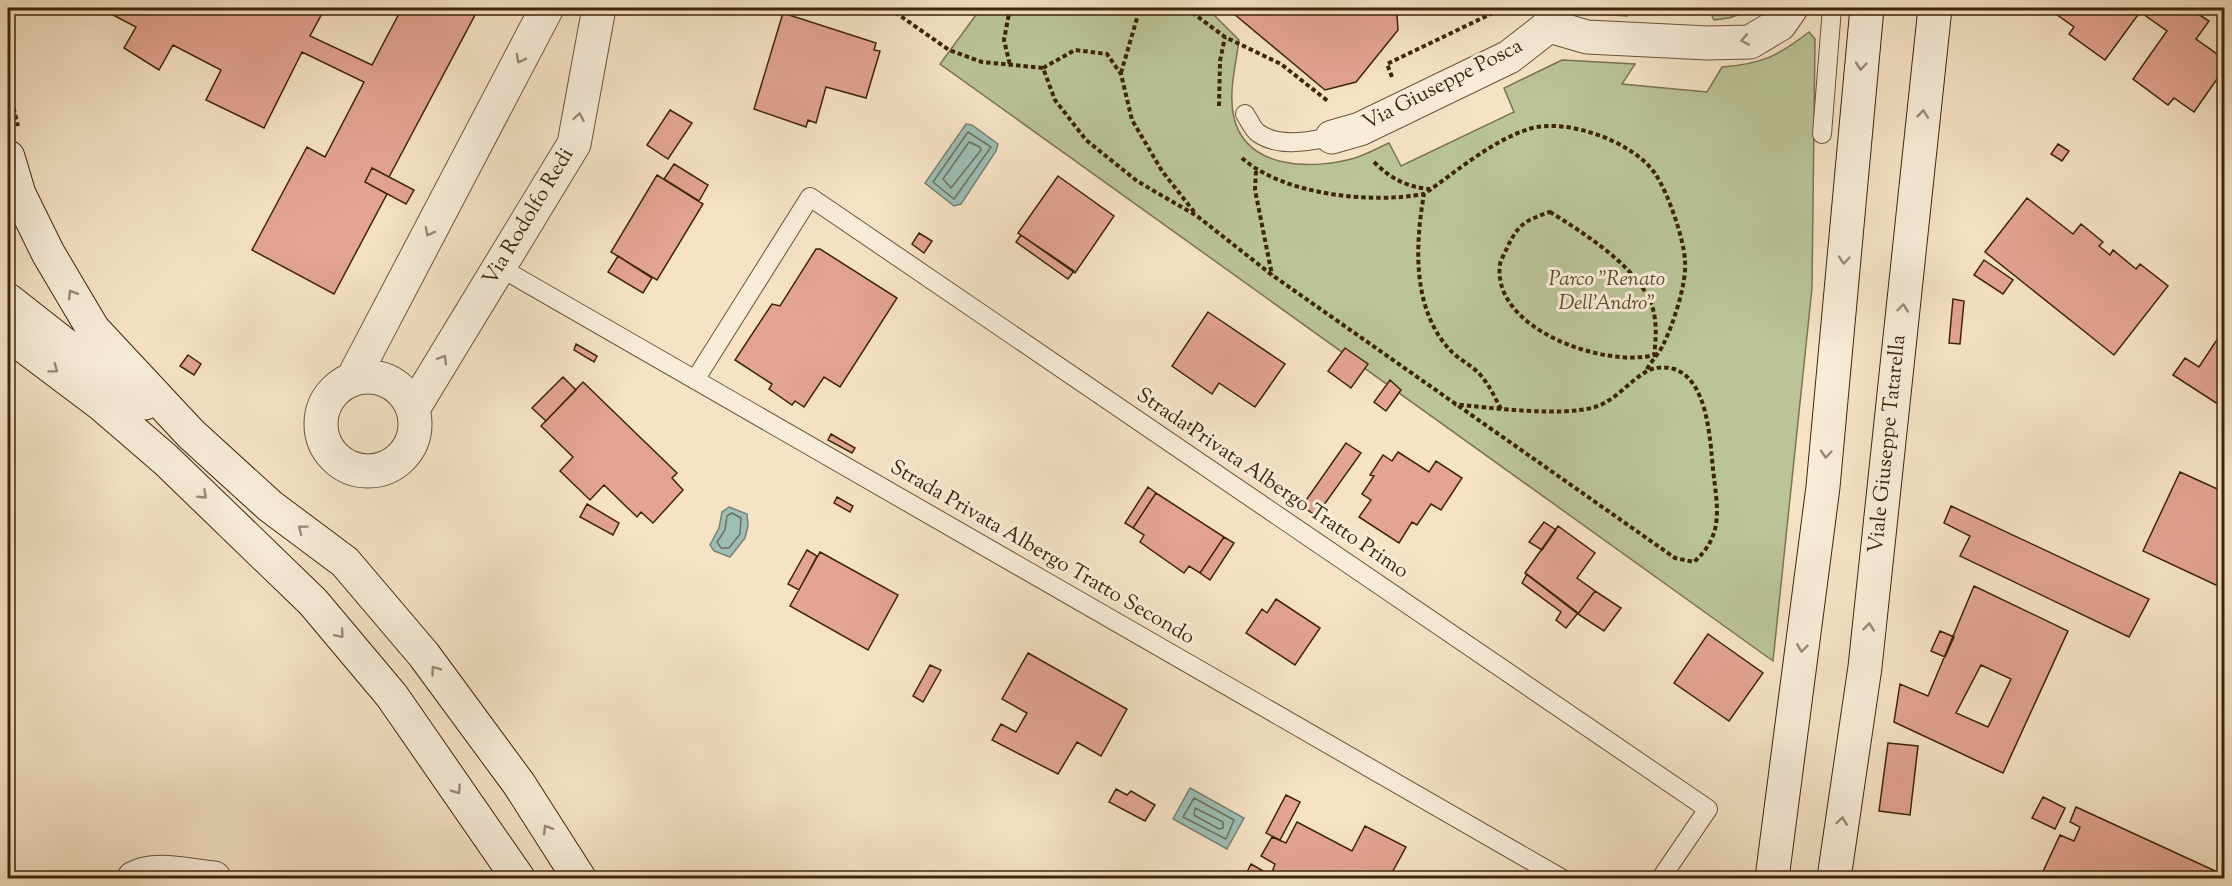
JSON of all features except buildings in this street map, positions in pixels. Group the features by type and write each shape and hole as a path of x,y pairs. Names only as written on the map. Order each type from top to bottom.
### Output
{"main road":[{"path":"352,380 547,8"},
{"name":"Via Rodolfo Redi","path":"413,409 574,144 598,8"},
{"name":"Via Giuseppe Posca","path":"1343,124 1509,57 1551,17 1587,37 1708,43 1750,42 1780,24 1791,8"},
{"path":"1772,879 1823,487 1866,8"},
{"name":"Viale Giuseppe Tatarella","path":"1834,879 1865,667 1935,8"},
{"path":"8,157 20,194 48,253 93,329 191,434 270,506 345,562 424,655 519,784 579,879"},
{"path":"8,300 106,377 191,434"},
{"path":"8,334 101,404 166,460 313,602 392,696 518,879"},
{"path":"367,377 381,379 395,386 413,409 415,424 413,440 405,454 394,464 379,471 363,472 348,467 330,452 321,430 322,414 328,400 338,388 352,380 367,377"},
{"path":"134,879 142,874 170,873 214,879"}],"lane":[{"path":"1822,134 1832,8"},
{"path":"1245,114 1258,133 1282,142 1310,141 1343,124"},
{"name":"Strada Privata Albergo Tratto Primo","path":"696,380 810,197 1708,809 1661,879"},
{"name":"Strada Privata Albergo Tratto Secondo","path":"500,267 1561,879"}],"path":[{"path":"889,8 949,50 982,62 1043,68 1075,50 1107,54 1121,74 1132,120 1162,171 1197,216"},
{"path":"1010,8 1005,40 1010,65"},
{"path":"1121,74 1140,8"},
{"path":"1186,8 1225,37 1281,64 1343,124 1375,164 1395,180 1414,188 1431,190"},
{"path":"1384,85 1394,80 1387,64 1503,8"},
{"path":"1043,68 1055,100 1086,140 1137,181 1197,216 1272,275 1454,404 1675,558 1694,562 1709,549 1715,532 1717,504 1708,423 1696,387 1683,372 1664,366 1646,372 1596,407 1558,410 1502,409 1454,404"},
{"path":"1502,409 1481,375 1449,349 1429,317 1420,282 1418,252 1424,194 1495,145 1530,129 1558,126 1588,130 1621,145 1655,173 1670,204 1685,261 1680,296 1663,347 1654,355 1628,357 1602,354 1552,337 1528,323 1510,307 1502,291 1500,264 1516,229 1531,218 1550,212 1608,250 1634,278 1653,308 1656,340 1654,355 1646,372"},
{"path":"1256,171 1255,190 1272,275"}],"green space":[{"name":"Parco \"Renato Dell'Andro\"","path":"981,8 1207,8 1239,40 1233,79 1232,108 1241,135 1252,148 1267,157 1302,164 1338,162 1355,158 1389,143 1401,166 1514,112 1504,88 1562,60 1635,64 1622,84 1707,92 1722,67 1748,64 1769,57 1809,32 1815,39 1812,288 1773,661 940,64"},
{"path":"1587,8 1623,8 1627,16 1594,14"},
{"path":"1708,8 1757,8 1729,18 1714,20"}],"water":[{"path":"966,124 972,125 998,144 996,151 961,204 954,206 925,183"},
{"path":"729,507 747,514 748,526 745,538 730,557 714,551 710,545 719,528 722,512"},
{"path":"1190,788 1244,818 1227,849 1173,819"}]}
